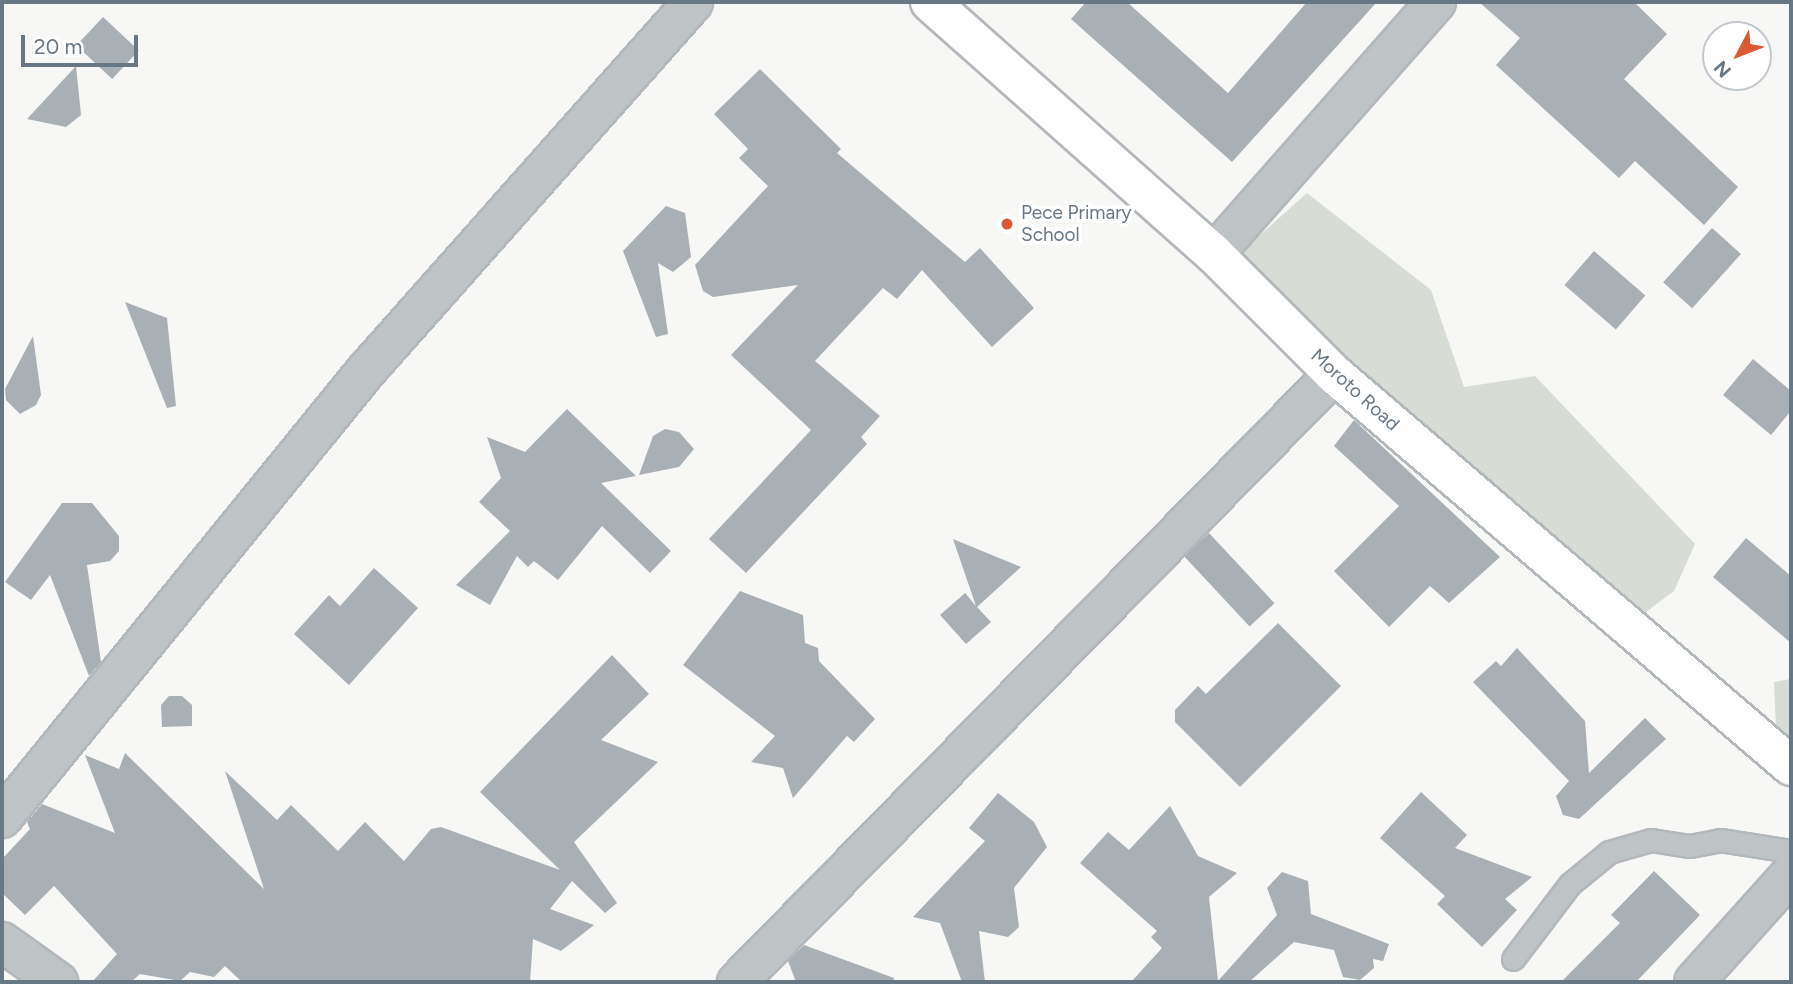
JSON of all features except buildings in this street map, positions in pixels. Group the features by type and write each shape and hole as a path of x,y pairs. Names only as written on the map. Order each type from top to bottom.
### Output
{"main road":[{"name":"Moroto Road","path":"930,2 1214,254 1334,374 1785,752"}],"street":[{"path":"2,818 365,372 693,2"},
{"path":"1214,254 1436,2"},
{"path":"737,982 1334,374"},
{"path":"1694,982 1791,874"},
{"path":"2,942 58,982"}],"lane":[{"path":"1513,959 1570,884 1609,852 1651,840 1690,846 1720,840 1791,851"}],"shaded area":[{"path":"1307,193 1431,290 1464,387 1535,376 1695,544 1674,591 1630,624 1233,259"},
{"path":"1791,679 1791,745 1776,728 1774,682"}],"place":[{"name":"Pece Primary School","path":"1007,224"}]}
